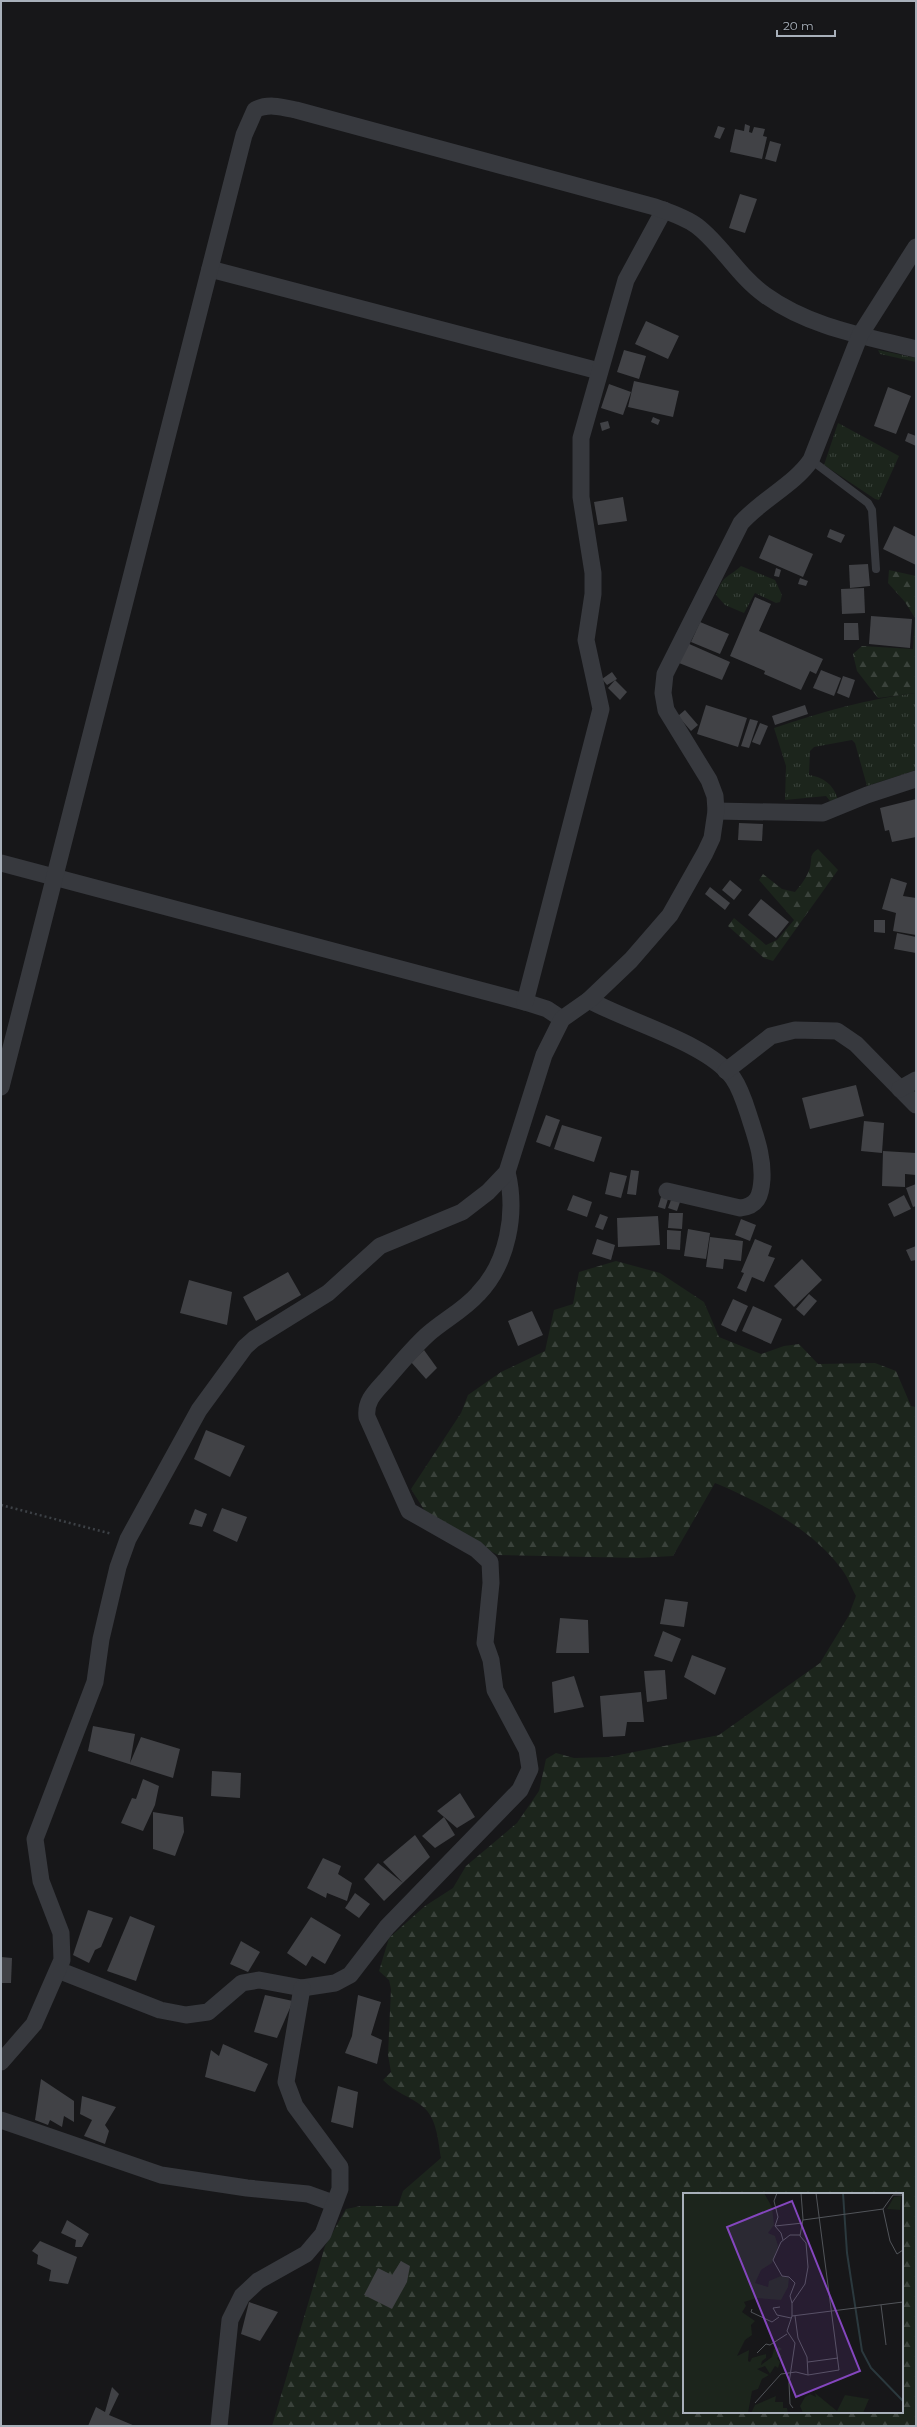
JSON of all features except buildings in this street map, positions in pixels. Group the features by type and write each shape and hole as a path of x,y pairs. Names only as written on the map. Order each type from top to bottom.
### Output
{"street":[{"path":"1,1087 244,136 255,110 262,106 277,106 296,110 664,210 697,226 764,295 790,311 818,323 860,336 916,349"},
{"path":"524,1002 600,709 586,640 593,594 593,573 581,497 581,438 626,280 664,210"},
{"path":"1,2062 34,2024 62,1960 61,1933 41,1881 35,1839 95,1682 101,1639 118,1566 128,1538 199,1410 245,1347 254,1339 328,1293 380,1246 462,1212 488,1192 506,1172 544,1055 562,1019 589,1000 631,960 670,915 706,853 712,838 716,811 714,796 709,780 666,710 663,693 665,674 741,523 759,504 801,472 811,460 860,336 916,247"},
{"path":"210,269 599,371"},
{"path":"716,811 823,813 866,795 916,779"},
{"path":"1,863 55,876 524,1002 546,1009 562,1019"},
{"path":"589,1000 610,1012 702,1052 726,1071 743,1096 760,1152 762,1174 758,1200 751,1207 740,1208 668,1191"},
{"path":"726,1071 771,1036 796,1030 825,1029 846,1036 916,1105"},
{"path":"900,1089 916,1080"},
{"path":"58,1970 160,2010 186,2015 208,2012 242,1983 259,1980 302,1988 335,1983 350,1975 387,1926 520,1790 530,1769 526,1750 495,1690 491,1660 485,1643 491,1583 490,1562 476,1549 409,1511 367,1417 366,1408 373,1394 407,1356 427,1335 478,1294 493,1274 505,1247 508,1233 511,1196 506,1172"},
{"path":"219,2426 230,2320 242,2296 258,2281 306,2254 323,2234 333,2203 340,2189 340,2167 295,2106 286,2082 302,1988"},
{"path":"1,2120 162,2175 247,2188 308,2194 333,2203"}],"lane":[{"path":"811,460 868,503 872,510 876,569"}],"path":[{"path":"1,1505 128,1538"}],"green space":[{"path":"878,350 916,358 916,362 880,354"},
{"path":"838,423 899,456 879,500 875,499 824,465"},
{"path":"741,566 775,580 782,595 780,602 776,603 755,593 744,613 725,605 716,595 723,580"},
{"path":"889,570 916,576 916,693 878,698 857,671 853,654 862,646 913,649 915,618 905,602 888,583"},
{"path":"916,693 916,770 867,786 855,743 852,740 814,747 810,751 809,775 819,777 827,782 833,789 838,799 830,801 826,796 785,800 786,766 774,728 844,707"},
{"path":"818,849 838,870 773,961 764,958 728,926 734,918 766,945 777,940 794,920 759,880 763,874 782,889 795,892 807,875 810,868 811,857"},
{"path":"616,1261 660,1273 704,1302 719,1337 761,1354 784,1346 799,1344 818,1364 875,1363 896,1371 911,1406 916,1407 916,2426 272,2426 325,2246 346,2209 361,2206 398,2206 403,2191 441,2158 438,2137 431,2116 422,2106 383,2080 391,2072 388,2055 391,1989 389,1980 379,1971 389,1938 425,1906 453,1888 466,1866 517,1823 539,1791 546,1759 556,1753 574,1758 609,1757 719,1735 820,1663 848,1617 856,1596 842,1570 828,1553 814,1540 799,1528 766,1507 715,1483 673,1556 638,1558 498,1555 430,1519 411,1489 461,1413 468,1395 501,1372 545,1351 554,1310 573,1304 579,1272"}]}
